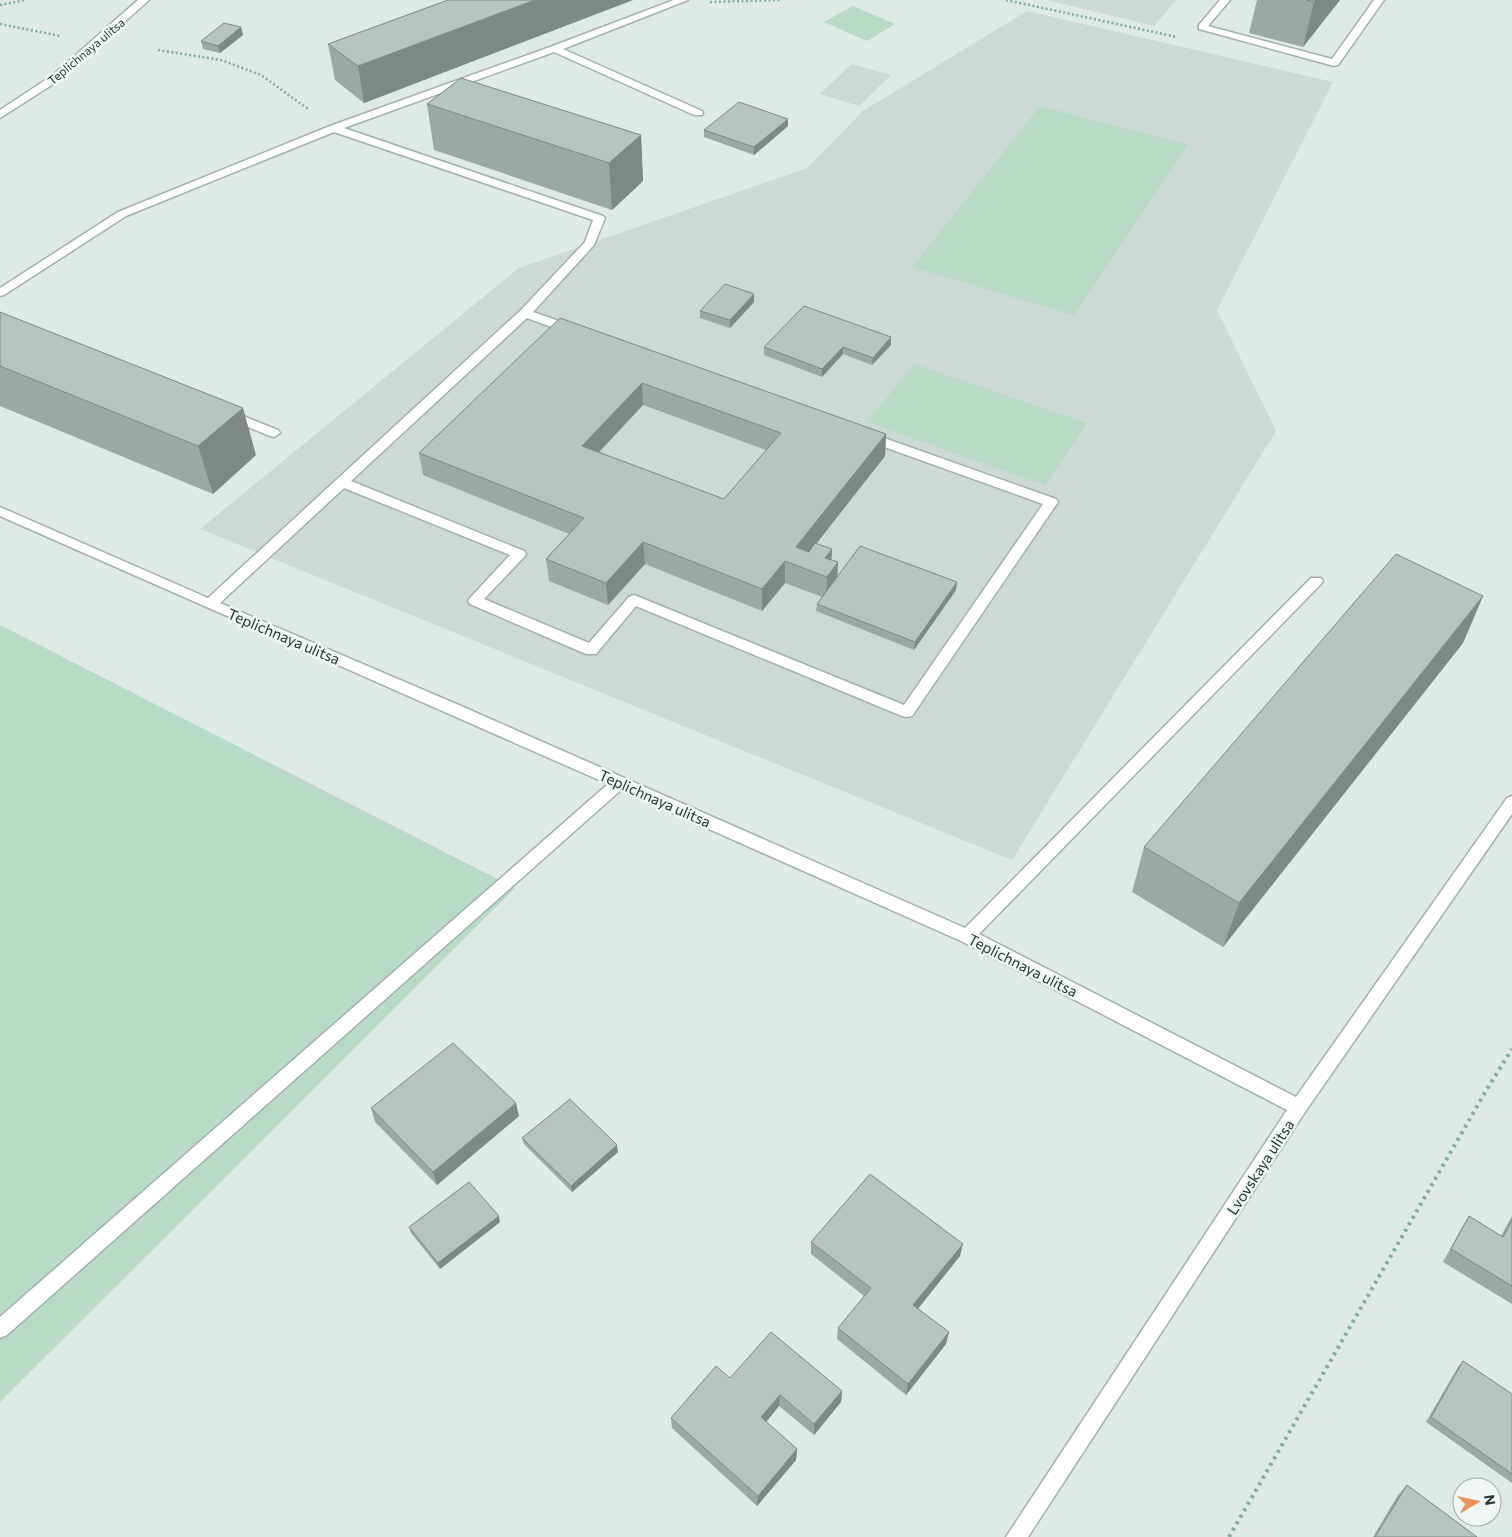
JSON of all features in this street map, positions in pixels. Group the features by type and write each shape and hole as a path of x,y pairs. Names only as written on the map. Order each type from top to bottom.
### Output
{"street":[{"name":"Teplichnaya ulitsa","path":"0,115 57,77 144,0"},
{"path":"1225,0 1202,28 1334,63 1379,0"},
{"path":"0,293 122,214 334,128 554,50 680,1"},
{"path":"554,50 698,113"},
{"path":"210,604 525,313 590,243 599,218 334,128"},
{"path":"525,313 580,333"},
{"path":"219,411 274,433"},
{"path":"342,482 520,554 475,601 591,650 634,600 907,712 1051,502 857,433"},
{"name":"Teplichnaya ulitsa","path":"0,511 967,936 1299,1107"},
{"path":"967,936 1316,582"},
{"path":"0,1329 620,782"},
{"name":"Lvovskaya ulitsa","path":"1016,1537 1299,1107 1512,802"}],"path":[{"path":"0,5 25,0"},
{"path":"680,1 782,0"},
{"path":"1006,0 1190,40 1202,28"},
{"path":"0,24 61,36"},
{"path":"158,50 221,60 261,76 334,128"},
{"path":"1229,1537 1512,1049"}],"shaded area":[{"path":"1047,0 1176,0 1154,26"},
{"path":"1027,11 1333,82 1217,310 1276,431 1012,860 200,529 519,268 807,168 863,111"},
{"path":"852,64 891,75 859,106 820,94"}],"green space":[{"path":"853,6 895,24 867,41 824,22"},
{"path":"1040,106 1188,145 1074,315 912,267"},
{"path":"914,364 1087,423 1045,485 867,422"},
{"path":"0,625 515,888 0,1402"}],"building":[{"path":"448,0 535,0 358,66 328,44"},
{"path":"224,23 241,27 218,46 201,41"},
{"path":"461,78 641,135 609,163 427,104"},
{"path":"739,102 788,119 754,147 704,130"},
{"path":"725,284 754,294 730,320 700,311"},
{"path":"804,306 891,337 873,358 843,347 822,369 764,347"},
{"path":"0,312 243,408 198,446 0,366"},
{"path":"560,318 886,434 796,547 809,552 815,543 832,549 825,558 838,562 827,577 785,561 762,589 643,542 606,583 546,559 584,518 419,453","holes":["642,383 781,433 724,499 582,446"]},
{"path":"860,546 957,582 915,642 817,604"},
{"path":"1396,554 1483,596 1239,903 1144,847"},
{"path":"453,1043 516,1103 433,1172 371,1108"},
{"path":"570,1099 617,1145 571,1186 522,1138"},
{"path":"870,1174 963,1244 913,1305 949,1332 908,1384 838,1328 871,1288 811,1242"},
{"path":"469,1182 499,1216 438,1263 409,1227"},
{"path":"1469,1216 1503,1237 1512,1220 1512,1286 1451,1249"},
{"path":"771,1332 842,1391 814,1424 780,1395 761,1417 797,1449 758,1496 671,1418 716,1366 730,1378"},
{"path":"1463,1361 1512,1394 1512,1474 1431,1417"},
{"path":"1407,1485 1452,1518 1452,1527 1464,1527 1477,1537 1375,1537"}]}
